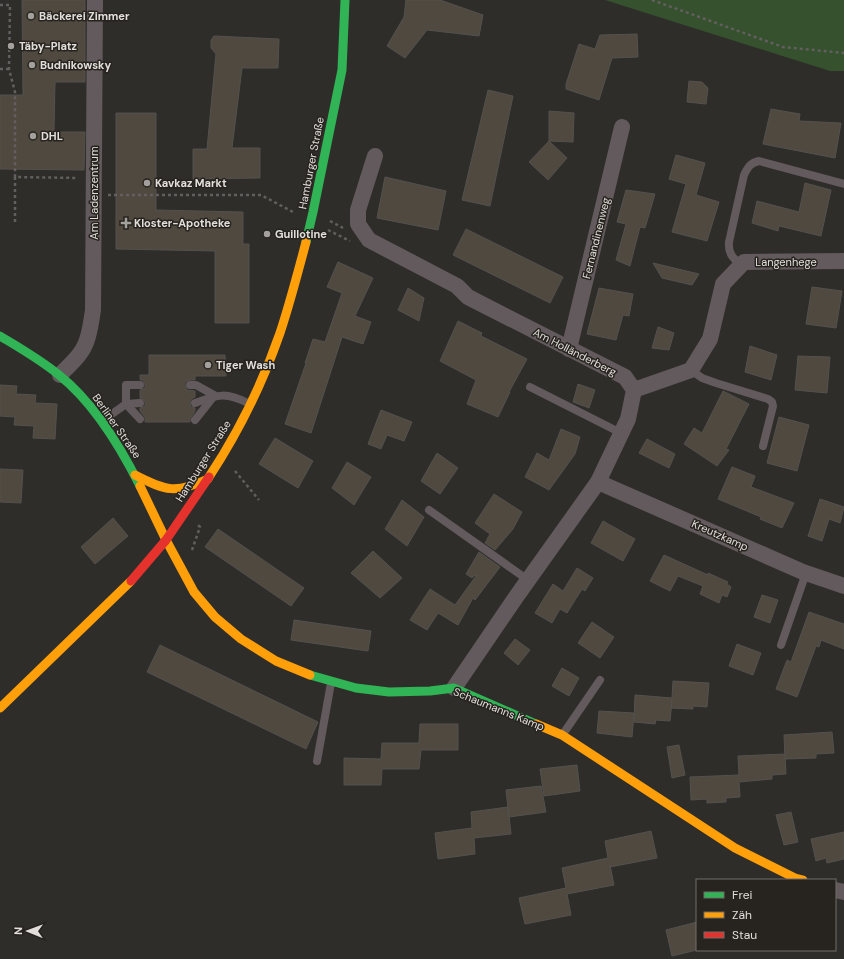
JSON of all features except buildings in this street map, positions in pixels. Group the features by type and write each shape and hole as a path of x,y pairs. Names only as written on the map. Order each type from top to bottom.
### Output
{"street":[{"name":"Am Ladenzentrum","path":"60,375 76,359 84,347 93,310 95,0"},
{"name":"Hamburger Straße","path":"0,708 52,660 126,586 166,540 223,456 251,404 280,333 296,279 313,212 342,70 345,0"},
{"name":"Fernandinenweg","path":"569,349 622,127"},
{"name":"Am Holländerberg","path":"375,156 358,210 358,224 369,240 457,286 468,297 625,377 634,390"},
{"name":"Langenhege","path":"691,370 710,339 723,284 744,262 844,261"},
{"name":"Berliner Straße","path":"0,336 28,352 60,375 85,400 118,445 135,474 166,540"},
{"path":"454,688 528,580 598,482 628,419 634,390 691,370"},
{"path":"135,474 156,485 170,490 184,489 208,479"},
{"name":"Kreutzkamp","path":"598,482 806,573 844,586"},
{"name":"Schaumanns Kamp","path":"166,540 194,592 216,617 241,639 276,660 314,677 356,688 389,692 430,692 454,688 562,734 735,848 799,879"}],"lane":[{"path":"741,265 729,251 729,242 744,175 747,168 752,163 759,161 844,184"},
{"path":"691,370 702,378 768,399 772,402 773,406 763,446"},
{"path":"140,385 126,385 126,404 140,419"},
{"path":"190,385 196,385 214,395 236,397 251,404"},
{"path":"530,387 621,433"},
{"path":"195,403 214,395"},
{"path":"195,420 214,395"},
{"path":"101,421 126,404 140,403"},
{"path":"429,510 528,580"},
{"path":"781,645 806,573"},
{"path":"562,734 600,680"},
{"path":"318,761 331,682"}],"path":[{"path":"652,0 783,47 844,54"},
{"path":"0,5 10,5 9,69 15,92 15,222"},
{"path":"0,69 9,69"},
{"path":"15,177 82,178 94,195 261,195"},
{"path":"313,212 360,238 369,240"},
{"path":"223,456 259,500"},
{"path":"188,555 192,549 200,527 196,523"}],"green space":[{"path":"605,0 844,0 844,71 830,71"}],"traffic: fast":[{"path":"306,242 342,70 345,0"},
{"path":"0,336 30,354 52,370 83,398 95,412 115,441 140,486"},
{"path":"310,675 356,688 389,692 430,691 454,688 536,724"}],"traffic: slow":[{"path":"209,477 240,425 266,370 284,322 306,242"},
{"path":"135,475 171,489 187,487 208,479"},
{"path":"140,486 166,540 194,592 215,617 241,639 276,661 310,675"},
{"path":"0,708 131,581"},
{"path":"536,724 562,735 735,848 799,879"}],"traffic: jam":[{"path":"131,581 166,540 209,477"}],"place":[{"name":"Bäckerei Zimmer","path":"31,16"},
{"name":"Täby-Platz","path":"11,46"},
{"name":"Budnikowsky","path":"32,65"},
{"name":"DHL","path":"33,136"},
{"name":"Kavkaz Markt","path":"147,183"},
{"name":"Kloster-Apotheke","path":"126,223"},
{"name":"Guillotine","path":"267,234"},
{"name":"Tiger Wash","path":"208,365"}]}
